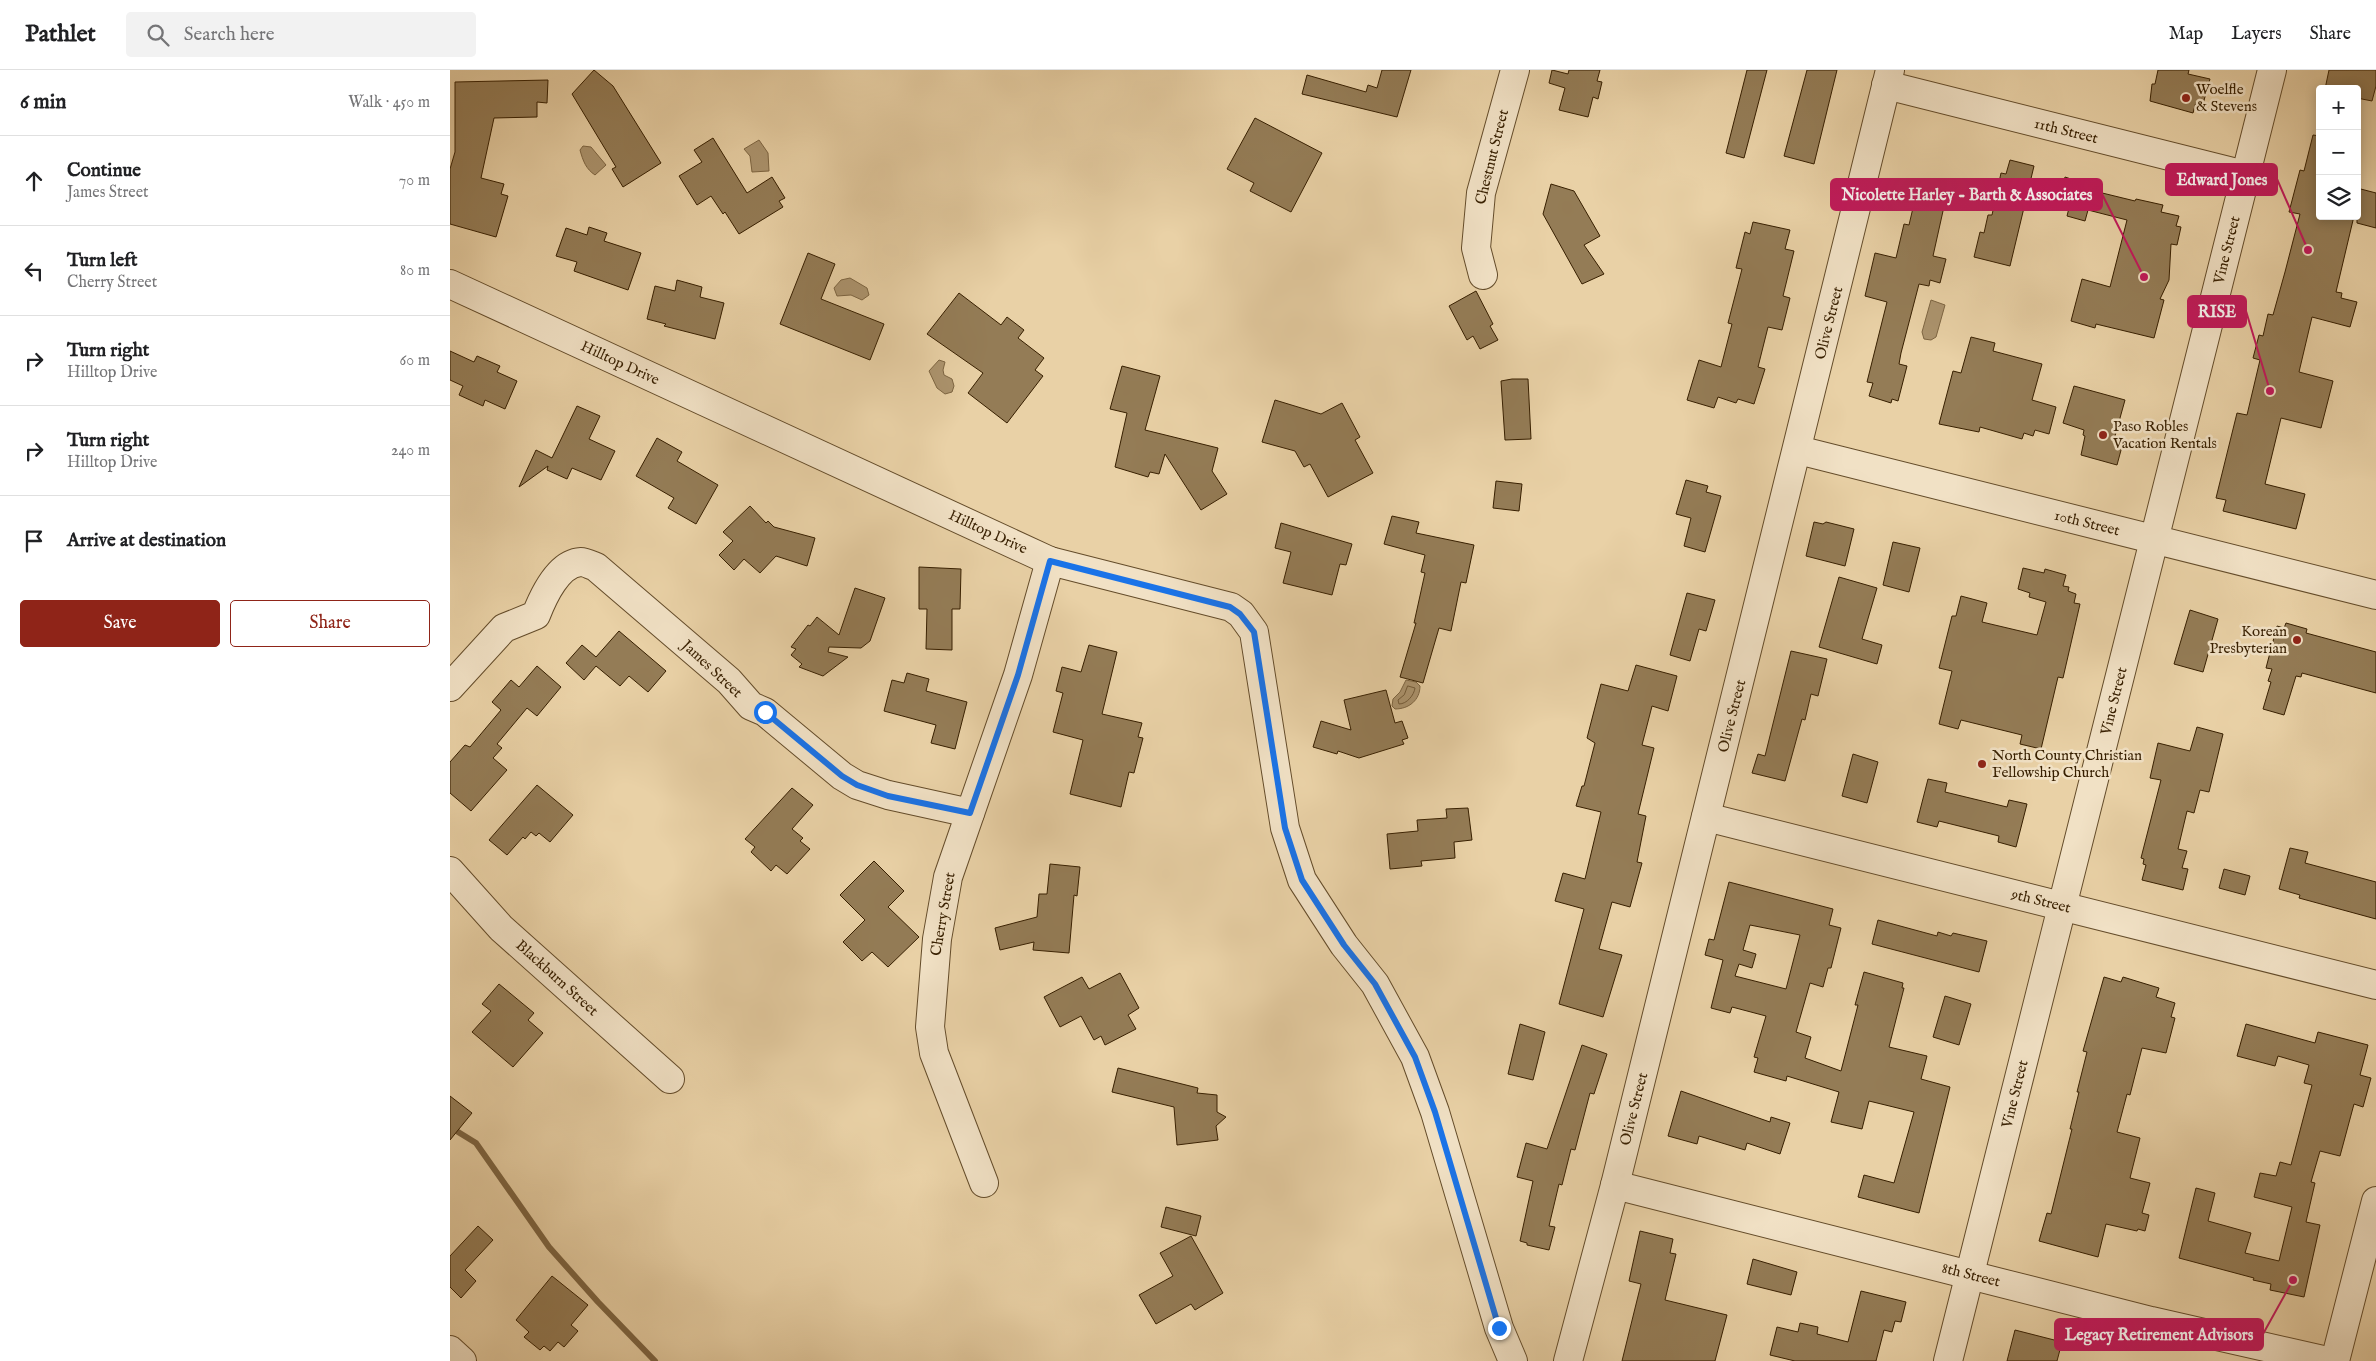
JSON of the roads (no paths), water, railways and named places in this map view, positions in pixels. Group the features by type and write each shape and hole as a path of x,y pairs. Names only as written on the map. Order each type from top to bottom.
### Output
{"street":[{"name":"Chestnut Street","path":"1483,275 1476,248 1481,193 1515,70"},
{"name":"Vine Street","path":"1948,1361 2272,70"},
{"name":"11th Street","path":"1888,78 2245,176"},
{"name":"Olive Street","path":"1568,1361 1616,1185 1888,78"},
{"name":"Hilltop Drive","path":"450,284 1050,561 1230,607 1240,614 1254,632 1285,828 1302,880 1344,945 1375,984 1415,1057 1435,1112 1499,1328 1513,1361"},
{"name":"10th Street","path":"1798,450 2376,595"},
{"name":"Cherry Street","path":"984,1183 934,1053 930,1027 937,939 948,877 1018,675 1050,561"},
{"name":"James Street","path":"450,687 504,628 536,615 546,591 568,565 582,562 596,567 729,681 751,706 765,712 842,776 857,785 888,796 970,813"},
{"name":"9th Street","path":"1706,817 2376,984"},
{"name":"Blackburn Street","path":"450,871 501,928 670,1079"},
{"name":"8th Street","path":"1616,1185 2151,1321 2327,1361"},
{"path":"2335,1361 2376,1201"},
{"path":"450,1350 462,1361"}],"water":[{"path":"759,140 768,153 769,171 752,172 750,156 744,149"},
{"path":"583,146 591,147 606,165 595,175 589,170 584,161 580,150"},
{"path":"850,278 867,288 869,295 862,300 851,295 837,296 834,288 841,280"},
{"path":"1931,300 1945,305 1936,337 1931,340 1924,339 1922,332"},
{"path":"939,360 945,362 944,375 952,379 954,386 952,392 945,394 937,388 929,371"},
{"path":"1406,680 1416,682 1420,686 1420,691 1413,703 1400,709 1395,709 1392,706 1393,699 1400,692"}],"waterway":[{"path":"450,1127 476,1143 549,1247 598,1302 655,1361"}],"place":[{"name":"Woelfle & Stevens","path":"2186,98"},
{"name":"Edward Jones","path":"2308,250"},
{"name":"Nicolette Harley - Barth & Associates","path":"2144,277"},
{"name":"RISE","path":"2270,391"},
{"name":"Paso Robles Vacation Rentals","path":"2103,435"},
{"name":"Korean Presbyterian","path":"2297,640"},
{"name":"North County Christian Fellowship Church","path":"1982,764"},
{"name":"Legacy Retirement Advisors","path":"2293,1280"}]}
